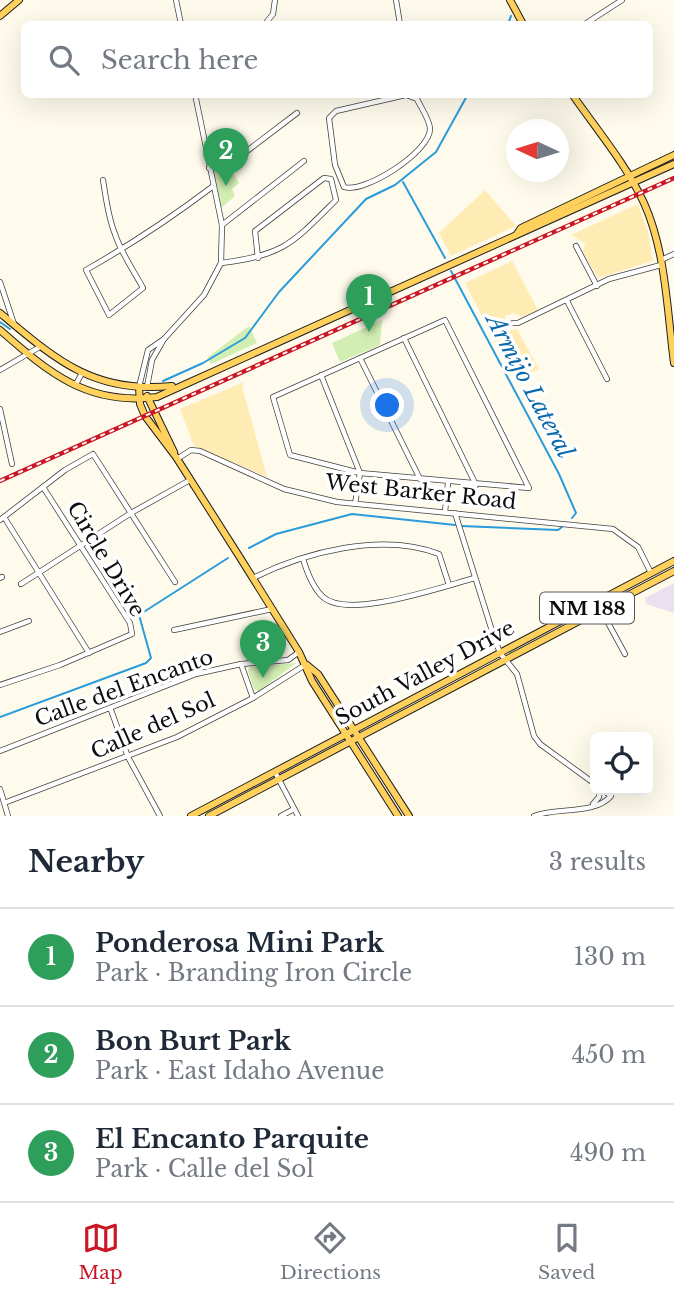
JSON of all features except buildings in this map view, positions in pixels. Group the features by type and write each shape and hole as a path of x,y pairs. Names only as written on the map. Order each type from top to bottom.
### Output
{"main road":[{"path":"0,16 19,0"},
{"path":"510,0 521,21"},
{"path":"575,98 631,179 652,226 661,262 674,363"},
{"path":"0,330 38,365 75,386 108,397 158,397 517,234 551,222 674,155"},
{"path":"631,179 674,164"},
{"path":"0,313 38,348 82,373 112,383 143,387 178,386"},
{"path":"143,387 145,416 176,458 272,609 306,664 312,681 398,816"},
{"name":"South Valley Drive","path":"209,816 350,742 357,734 500,653 674,561"},
{"name":"South Valley Drive","path":"191,816 346,735 357,734 507,660 674,571"},
{"path":"306,664 318,674 409,816"}],"street":[{"path":"176,0 180,21"},
{"path":"267,21 273,14 275,0"},
{"path":"396,0 400,21"},
{"path":"590,21 622,0"},
{"path":"143,387 148,351 164,339 204,295 221,263 222,225 212,187 196,98"},
{"path":"395,98 336,111 329,118 328,130 335,165 344,187 356,189 394,171 427,140 429,124 415,98"},
{"path":"209,168 247,151 297,113"},
{"path":"222,225 304,161"},
{"path":"221,263 258,258 284,249 333,203 335,194 331,178 324,178 255,231 258,258"},
{"path":"103,180 114,232 123,250 142,288 109,315 86,270 123,250 212,187"},
{"path":"576,246 597,286"},
{"path":"513,323 621,275 661,262 674,254"},
{"path":"0,282 15,326"},
{"path":"0,304 3,296"},
{"path":"567,301 607,379"},
{"path":"445,320 529,488 477,486 360,473 290,456 273,397 360,358 445,320"},
{"path":"404,338 477,486"},
{"path":"143,387 152,360 164,339"},
{"path":"0,370 38,348"},
{"path":"360,358 420,480"},
{"path":"75,386 82,373"},
{"path":"321,375 360,473 355,504"},
{"path":"0,408 12,464"},
{"name":"West Barker Road","path":"176,458 191,450 200,451 284,489 355,504 613,529 638,547 651,574"},
{"path":"89,653 39,572 2,519 43,487 93,454 175,582"},
{"path":"21,584 131,513 190,480"},
{"path":"445,512 448,483"},
{"name":"Circle Drive","path":"0,685 129,637 132,630 82,545 43,487"},
{"path":"455,513 500,653 517,674 534,736 540,744 590,780"},
{"path":"252,579 349,545 429,551 441,556 449,585"},
{"path":"303,559 316,587 324,598 335,603 383,603 475,578"},
{"path":"597,603 625,653"},
{"path":"174,630 272,609"},
{"path":"0,632 29,621"},
{"name":"Calle del Encanto","path":"0,751 111,710 186,678 241,664 288,660 299,652"},
{"path":"241,664 253,698"},
{"name":"Calle del Sol","path":"5,803 184,733 253,698 306,664"},
{"path":"111,710 128,757 160,816"},
{"path":"275,772 298,816"},
{"path":"0,789 8,816"},
{"path":"589,806 600,795"},
{"path":"534,816 548,810 589,806 607,801 609,795"},
{"path":"281,816 295,809"}],"shaded area":[{"path":"674,583 674,613 646,604 645,598"}],"green space":[{"path":"228,164 239,183 232,189 235,196 221,208 214,172"},
{"path":"382,320 380,345 340,362 332,343"},
{"path":"249,326 257,343 211,364 208,357"},
{"path":"296,663 259,691 254,689 248,670 250,667"}],"sand":[{"path":"485,190 516,226 451,256 439,233"},
{"path":"638,204 648,231 653,261 598,278 583,252 585,243 571,235"},
{"path":"512,261 538,310 522,317 513,313 505,316 508,331 517,329 539,369 515,380 465,283"},
{"path":"244,382 242,386 267,477 194,446 180,409"}],"waterway":[{"path":"509,21 511,16"},
{"path":"163,381 203,363 245,338 279,292 366,199 395,185 436,152 466,98"},
{"name":"Armijo Lateral","path":"403,182 445,258"},
{"name":"Armijo Lateral","path":"451,271 559,474 576,513 572,518"},
{"path":"0,322 10,329"},
{"name":"Armijo Lateral","path":"249,548 276,534 352,514 455,525"},
{"name":"Armijo Lateral","path":"461,526 558,530 562,527"},
{"name":"Armijo Lateral","path":"0,717 146,663 151,658 139,615 228,558"}],"railway":[{"path":"0,481 674,178"}],"place":[{"name":"Bon Burt Park","path":"226,186"},
{"name":"Ponderosa Mini Park","path":"369,332"},
{"name":"El Encanto Parquite","path":"263,678"}]}
